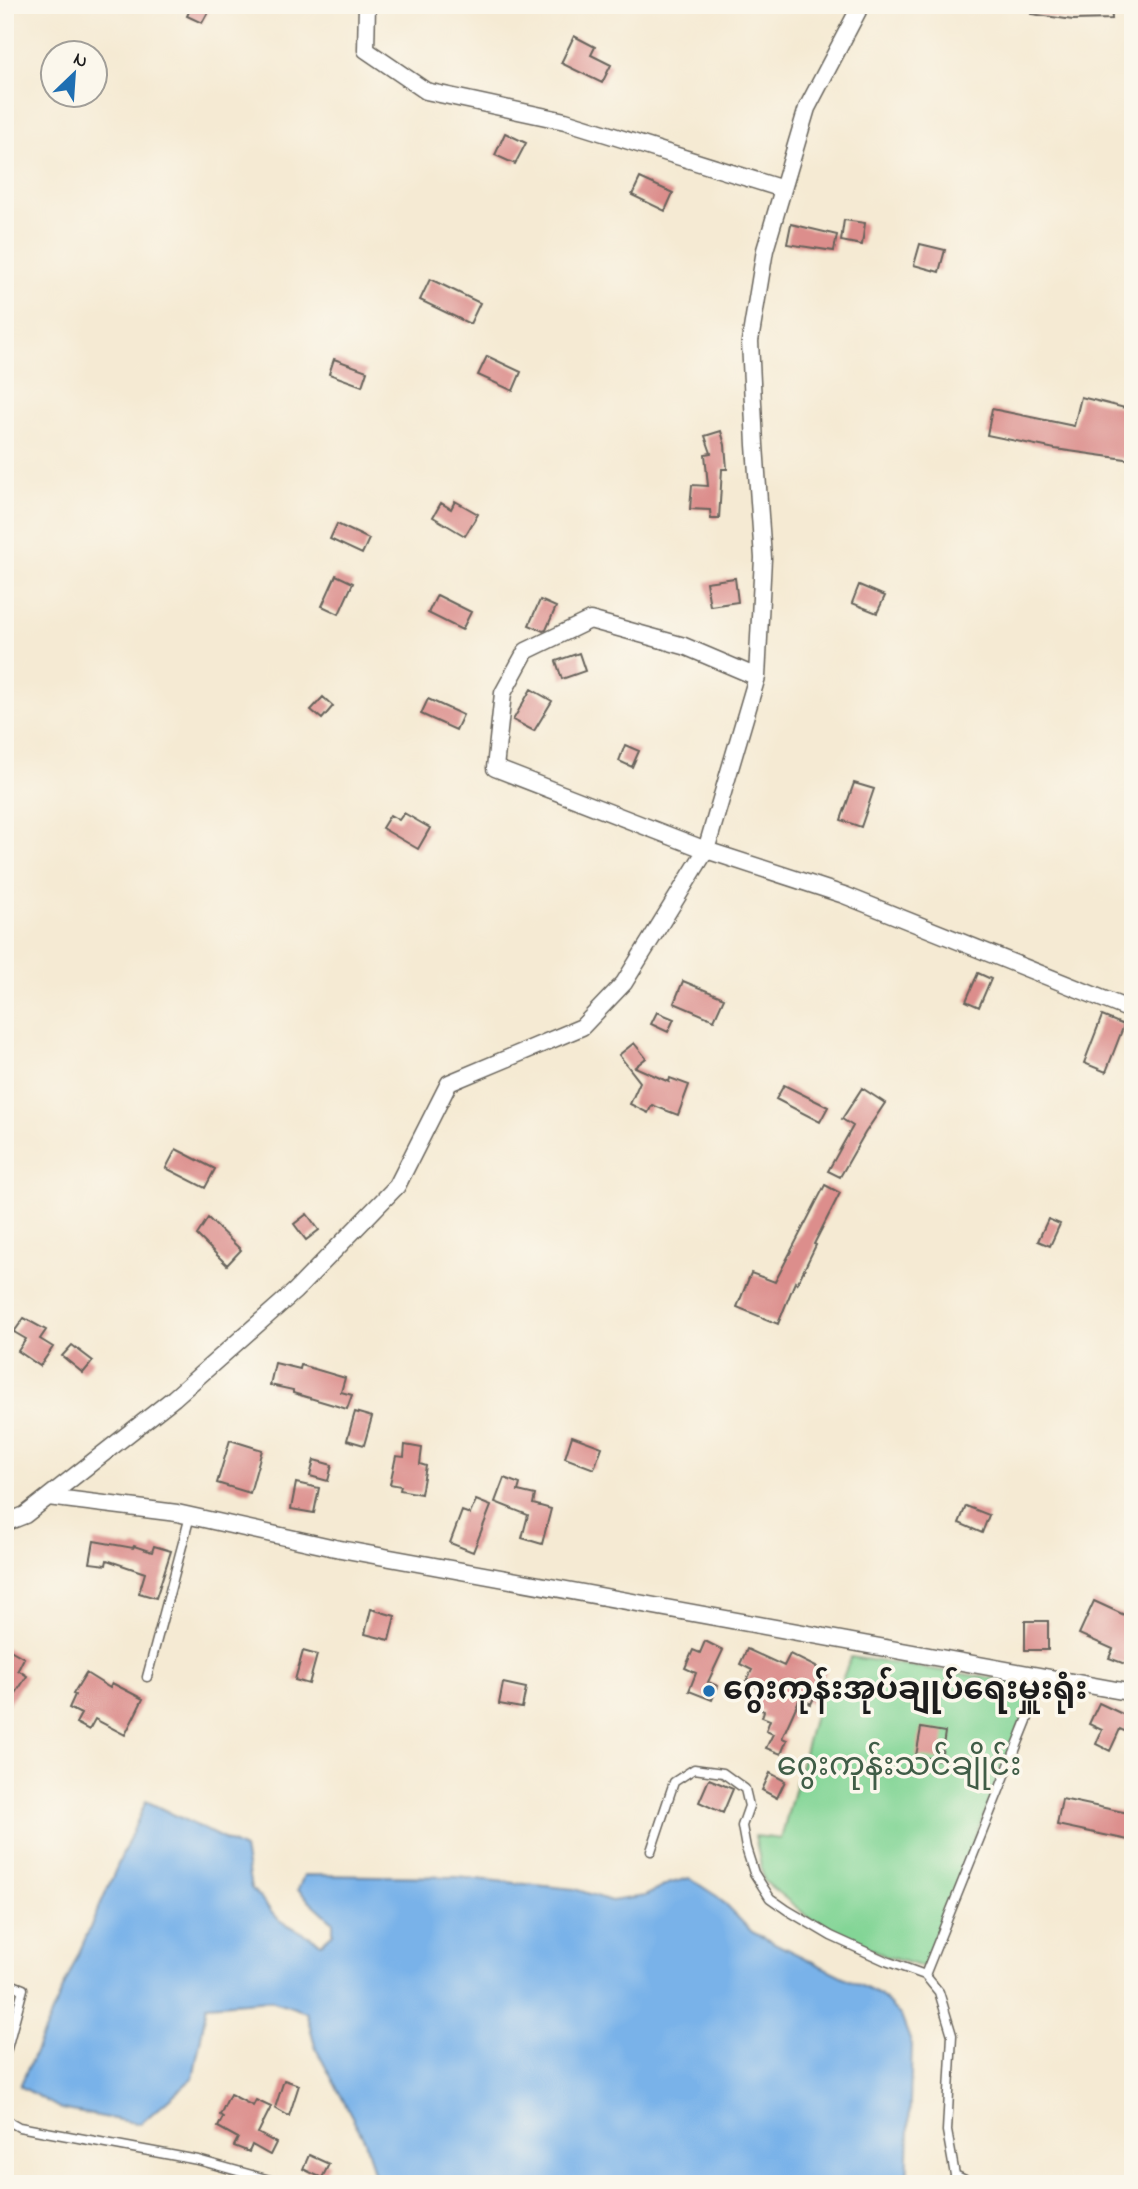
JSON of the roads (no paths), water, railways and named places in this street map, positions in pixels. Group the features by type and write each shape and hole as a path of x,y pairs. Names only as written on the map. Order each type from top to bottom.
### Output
{"street":[{"path":"367,5 366,50 426,91 565,121 783,189"},
{"path":"5,1523 25,1515 174,1398 295,1291 397,1186 449,1083 582,1027 624,983 706,850 757,677 763,558 750,341 765,250 807,108 861,5"},
{"path":"757,677 684,646 590,620 526,651 503,693 495,768 706,850 844,895 1133,1011"},
{"path":"48,1497 190,1517 348,1551 1133,1693"}],"lane":[{"path":"147,1677 190,1517"},
{"path":"925,1975 1044,1678"},
{"path":"651,1851 674,1782 694,1769 723,1773 746,1788 749,1806 741,1826 754,1873 770,1898 831,1936 925,1975 939,1992 952,2035 947,2131 955,2175 973,2184"},
{"path":"5,1982 23,1989 5,2056"},
{"path":"5,2119 19,2127 198,2160 284,2184"}],"water":[{"path":"146,1801 244,1849 251,1888 279,1920 321,1943 333,1933 333,1922 298,1890 304,1875 457,1877 575,1889 611,1901 645,1896 668,1884 689,1878 718,1897 752,1932 880,1995 901,2016 912,2045 907,2184 377,2184 365,2141 316,2049 306,2012 271,2000 207,2005 193,2078 140,2124 61,2109 20,2086"}],"place":[{"name":"ဂွေးကုန်းအုပ်ချုပ်ရေးမှူးရုံး","path":"709,1691"}],"park label":[{"name":"ဂွေးကုန်းသင်ချိုင်း","path":"899,1767"}]}
